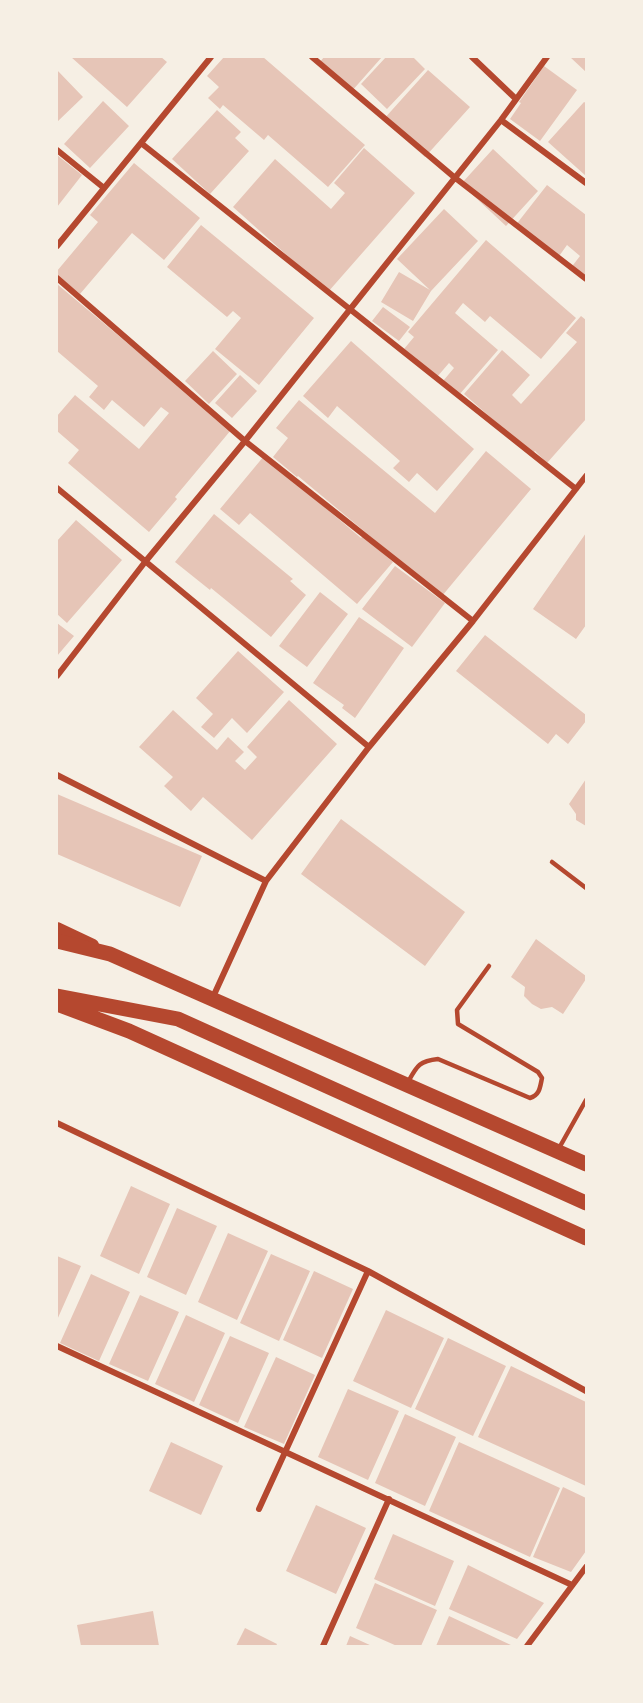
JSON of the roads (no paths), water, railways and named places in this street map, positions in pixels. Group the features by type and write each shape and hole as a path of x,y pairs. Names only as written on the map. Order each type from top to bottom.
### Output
{"main road":[{"path":"57,928 110,954 586,1164"},
{"path":"57,941 110,954"},
{"path":"57,996 178,1019 586,1203"},
{"path":"57,1004 129,1031 586,1238"}],"street":[{"path":"312,57 453,177 586,279"},
{"path":"472,57 516,99"},
{"path":"57,676 145,562 245,441 453,177 501,120 547,57"},
{"path":"57,246 208,58"},
{"path":"501,120 586,183"},
{"path":"141,143 576,489"},
{"path":"57,150 104,188"},
{"path":"57,278 245,441 472,621"},
{"path":"212,998 266,881 369,747 586,476"},
{"path":"57,488 369,747"},
{"path":"57,775 266,881"},
{"path":"57,1123 368,1271 586,1391"},
{"path":"259,1509 368,1271"},
{"path":"57,1346 572,1585"},
{"path":"323,1646 389,1499"},
{"path":"527,1646 586,1567"}],"lane":[{"path":"552,862 586,888"},
{"path":"407,1084 417,1066 424,1060 438,1059 530,1098 536,1096 540,1091 542,1078 538,1072 459,1024 457,1010 489,966"},
{"path":"557,1151 586,1100"}]}
